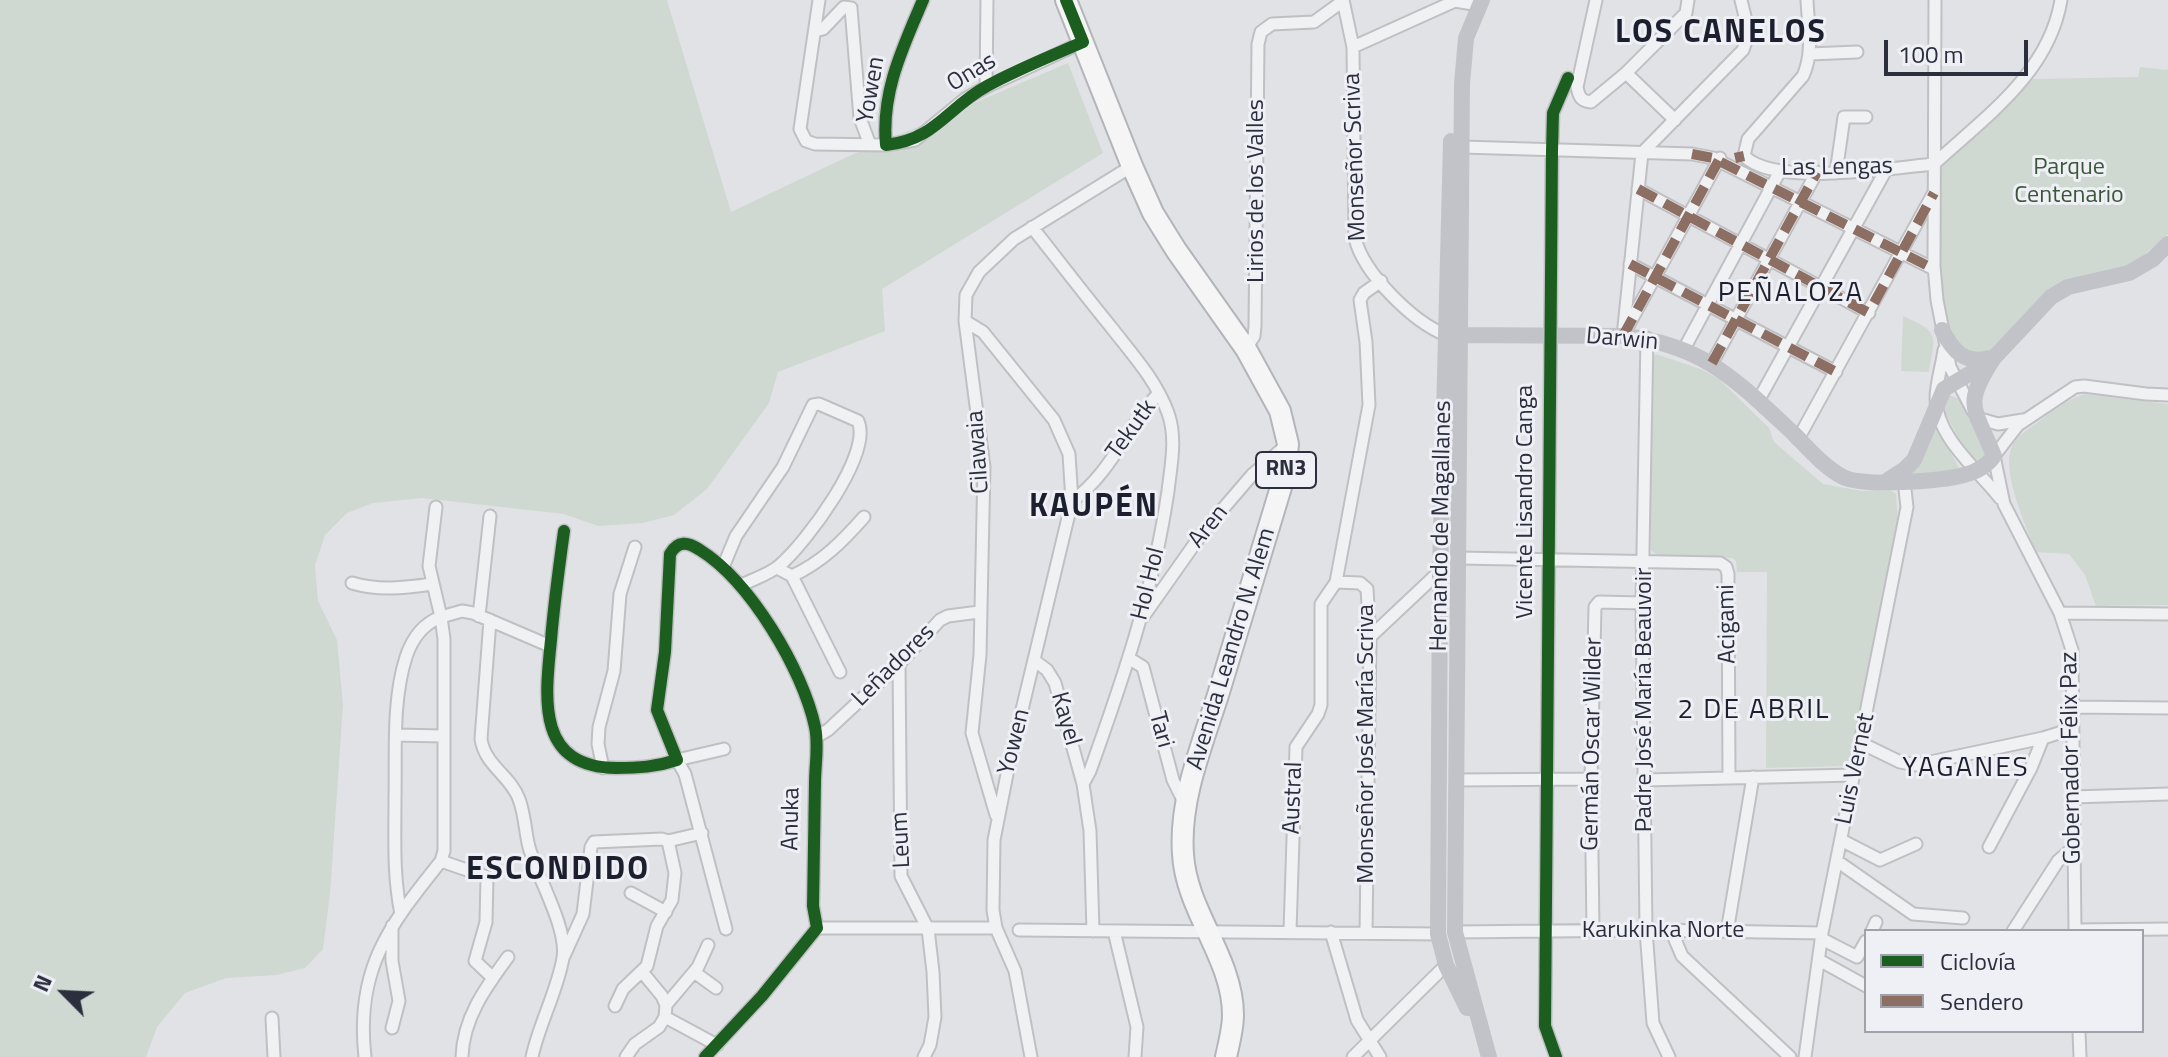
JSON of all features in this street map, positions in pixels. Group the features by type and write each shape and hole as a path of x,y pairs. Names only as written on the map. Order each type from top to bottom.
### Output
{"highway":[{"name":"Avenida Leandro N. Alem","path":"1066,0 1132,166 1165,233 1246,349 1280,411 1288,444 1285,474 1186,806 1185,871 1231,996 1233,1014 1226,1057"}],"main road":[{"name":"Hernando de Magallanes","path":"1476,2 1463,58 1462,147 1440,571 1446,965 1487,1051"},
{"name":"Hernando de Magallanes","path":"1476,2 1458,36 1453,82 1453,335 1459,558 1457,780 1446,933 1487,1051"},
{"path":"1975,415 1975,390 1995,356 2043,304 2059,291 2129,273 2153,259 2168,244"},
{"name":"Darwin","path":"1453,335 1623,336 1647,338 1684,349 1712,363 1844,477 1861,482 1955,477 1989,463 1994,456"},
{"path":"1943,338 1962,357 1978,361 1995,356"},
{"path":"1883,482 1897,476 1914,460 1944,389 1995,356"},
{"name":"Gobernador Félix Paz","path":"1975,415 1994,456"}],"street":[{"path":"819,0 815,31 823,29 844,7 851,8 860,118 870,145"},
{"name":"Yowen","path":"886,145 885,131 894,68 923,0"},
{"path":"986,87 987,0"},
{"path":"1596,0 1578,79 1579,97 1591,102 1626,73 1686,13 1688,0"},
{"path":"1623,336 1642,153 1743,50 1749,33 1741,0"},
{"path":"1807,0 1810,54 1857,52"},
{"name":"Gobernador Félix Paz","path":"1935,0 1934,269 1943,338 1955,380 1975,415"},
{"path":"1934,164 2016,88 2032,69 2050,37 2061,0"},
{"name":"Lirios de los Valles","path":"1246,349 1254,336 1255,326 1258,44 1261,32 1272,24 1314,22 1343,1"},
{"name":"Monseñor Scriva","path":"1343,1 1353,47 1355,238 1363,260 1381,281"},
{"path":"1353,47 1455,1 1476,2"},
{"name":"Onas","path":"815,31 800,129 806,141 815,144 886,145 915,140 965,99 1083,42"},
{"name":"Las Lengas","path":"1810,54 1803,76 1748,139 1740,157 1760,168 1780,171 1836,173 1934,164"},
{"path":"1626,73 1675,120"},
{"name":"Vicente Lisandro Canga","path":"1556,1057 1545,1026 1549,337 1553,113 1568,78"},
{"path":"1836,173 1844,117 1866,117"},
{"path":"1462,147 1692,154 1717,159 1934,269"},
{"path":"1623,336 1717,159"},
{"name":"Cilawaia","path":"997,819 972,733 980,655 984,467 965,321 966,295 979,272 993,256 1032,227 1132,166"},
{"path":"1758,401 1887,168"},
{"path":"1684,349 1780,171"},
{"path":"1712,363 1817,172"},
{"path":"1638,189 1821,287 1871,308"},
{"path":"1798,439 1934,193"},
{"name":"Hol Hol","path":"1032,227 1152,380 1169,415 1173,452 1162,532 1130,659 1083,784"},
{"path":"1630,264 1836,372"},
{"path":"1336,582 1369,405 1360,300 1364,293 1381,281 1419,320 1453,335"},
{"name":"Yowen","path":"965,321 983,332 1054,420 1069,454 1072,501 997,819 993,910 996,928 1015,971 1031,1057"},
{"name":"Padre José María Beauvoir","path":"1647,338 1642,603 1646,930 1653,1023 1669,1057"},
{"name":"Gobernador Félix Paz","path":"1943,338 1936,404 1958,450 2004,504 2060,613 2072,650 2075,929"},
{"path":"1994,456 2024,420 2064,394 2084,386 2168,395"},
{"name":"Tekutk","path":"1072,501 1093,485 1146,407 1159,393"},
{"path":"723,567 736,536 783,467 809,409 819,404 858,421 861,426 858,444 840,489 827,511 777,568 741,585"},
{"path":"1975,415 1998,424 2024,420"},
{"name":"Aren","path":"1140,620 1203,532 1252,475 1288,444"},
{"name":"Gobernador Félix Paz","path":"1994,456 2004,504"},
{"name":"Luis Vernet","path":"1805,1057 1822,936 1907,507 1904,481"},
{"path":"365,1057 363,1010 369,974 392,926 441,861 444,851 444,639 429,566 436,507"},
{"path":"490,516 482,749 519,800 529,847 561,933 564,956"},
{"path":"792,576 836,548 864,517"},
{"path":"564,531 546,706 554,734 577,760 603,768 644,768 724,749"},
{"name":"Anuka","path":"677,760 657,710 665,652 670,554 674,547 682,543 691,544 723,567 741,585 789,661 810,708 816,737 813,906 817,928"},
{"path":"603,768 598,744 599,727 614,671 619,639 620,594 635,547"},
{"path":"1459,558 1644,562"},
{"name":"Acigami","path":"1644,562 1720,563 1726,567 1729,777"},
{"path":"777,568 792,576 840,672"},
{"path":"1370,637 1440,571"},
{"name":"Monseñor José María Scriva","path":"1336,582 1360,583 1367,589 1370,637 1366,933"},
{"name":"Austral","path":"1290,931 1296,747 1321,705 1321,604 1336,582"},
{"path":"352,583 389,589 432,584"},
{"name":"Germán Oscar Wilder","path":"1593,930 1591,779 1595,607 1599,602 1642,603"},
{"path":"401,914 395,865 397,705 407,654 417,633 426,624 462,611 550,646"},
{"name":"Leñadores","path":"816,737 828,730 899,664 940,620 979,612"},
{"path":"2060,613 2168,614"},
{"name":"Tari","path":"1130,659 1143,667 1173,780 1186,806"},
{"name":"Kayel","path":"1035,661 1047,670 1055,683 1083,784"},
{"name":"Leum","path":"899,664 901,876 928,929 935,1017 930,1045 924,1057"},
{"path":"2072,707 2168,708"},
{"path":"1861,743 1900,762 1916,765 2072,729"},
{"path":"396,735 443,736"},
{"path":"1989,847 2031,768 2043,738"},
{"path":"677,760 685,774 719,912 726,929"},
{"path":"983,769 997,771 1009,764"},
{"path":"1645,780 1854,775"},
{"path":"1727,932 1753,777"},
{"path":"1457,780 1591,779"},
{"path":"1083,784 1090,831 1093,931"},
{"path":"2073,797 2168,794"},
{"path":"532,1057 564,956 583,914 594,842 668,841 702,833"},
{"path":"1841,840 1880,860 1916,844"},
{"path":"615,1006 623,989 647,966 657,926 672,900 675,882 668,841"},
{"path":"2014,929 2058,861 2073,848"},
{"path":"441,861 487,877 486,922 475,961 493,978"},
{"path":"1837,861 1913,914 1963,918"},
{"path":"631,893 666,912"},
{"path":"392,926 392,961 399,1001 392,1028"},
{"path":"705,1057 762,996 817,928 996,928"},
{"path":"2144,930 2168,929"},
{"name":"Karukinka Norte","path":"1019,930 1446,933 1671,930 1822,936"},
{"path":"1671,930 1682,956 1790,1057"},
{"path":"1114,931 1137,1027 1135,1057"},
{"path":"1331,932 1357,1020 1380,1057"},
{"path":"1822,936 1857,957 1864,945"},
{"path":"626,1057 635,1044 659,1027 708,945"},
{"path":"462,1057 467,1024 508,957"},
{"path":"1819,960 1864,985"},
{"path":"1353,1057 1446,965"},
{"path":"694,972 716,988"},
{"path":"643,973 662,996 666,1011 717,1045"},
{"path":"272,1018 274,1057"},
{"path":"2079,1033 2080,1057"}],"green space":[{"path":"0,0 667,0 731,212 847,157 1068,63 1103,153 882,289 885,331 778,372 769,403 707,489 674,515 643,523 598,526 564,514 422,498 373,503 347,513 325,535 315,565 318,601 337,640 343,705 330,894 323,949 305,968 276,975 226,978 185,993 157,1027 146,1057 0,1057"},
{"name":"Parque Centenario","path":"2140,67 2168,68 2168,234 2131,267 2070,281 1990,352 1966,353 1949,331 1939,275 1941,166 2033,79 2138,77"},
{"path":"1903,316 1923,326 1932,335 1929,372 1901,371"},
{"path":"1656,354 1703,370 1719,379 1769,428 1774,442 1823,484 1862,491 1889,489 1896,494 1898,525 1853,759 1847,766 1766,768 1767,572 1737,572 1736,561 1732,558 1657,555 1651,550 1650,362"},
{"path":"2085,394 2168,404 2168,605 2096,606 2085,575 2069,554 2035,552 2013,486 2009,460 2011,449 2022,434 2066,402"},
{"path":"1949,395 1959,399 1985,446 1985,456 1978,462 1969,458 1942,407"},
{"path":"1935,422 1959,468 1905,476 1925,452"}],"marked path":[{"path":"1692,154 1713,158 1934,269"},
{"path":"1735,158 1744,156"},
{"path":"1623,336 1720,158"},
{"path":"1712,363 1817,172"},
{"path":"1638,189 1869,313"},
{"path":"1874,303 1934,193"},
{"path":"1630,264 1836,372"}],"cycle path":[{"path":"923,0 890,88 886,145 917,137 987,86 1083,42 1066,0"},
{"path":"1556,1057 1545,1026 1552,151 1553,113 1568,78"},
{"path":"564,531 547,685 551,726 559,743 571,756 590,765 616,768 647,767 677,760 657,710 665,652 670,554 676,546 684,544 696,547 719,564 755,605 787,654 809,704 817,748 813,906 817,928 762,996 705,1057"}],"district":[{"name":"LOS CANELOS","path":"1721,34"},
{"name":"PEÑALOZA","path":"1791,294"},
{"name":"KAUPÉN","path":"1094,508"},
{"name":"2 DE ABRIL","path":"1754,711"},
{"name":"YAGANES","path":"1966,769"},
{"name":"ESCONDIDO","path":"558,871"}]}
